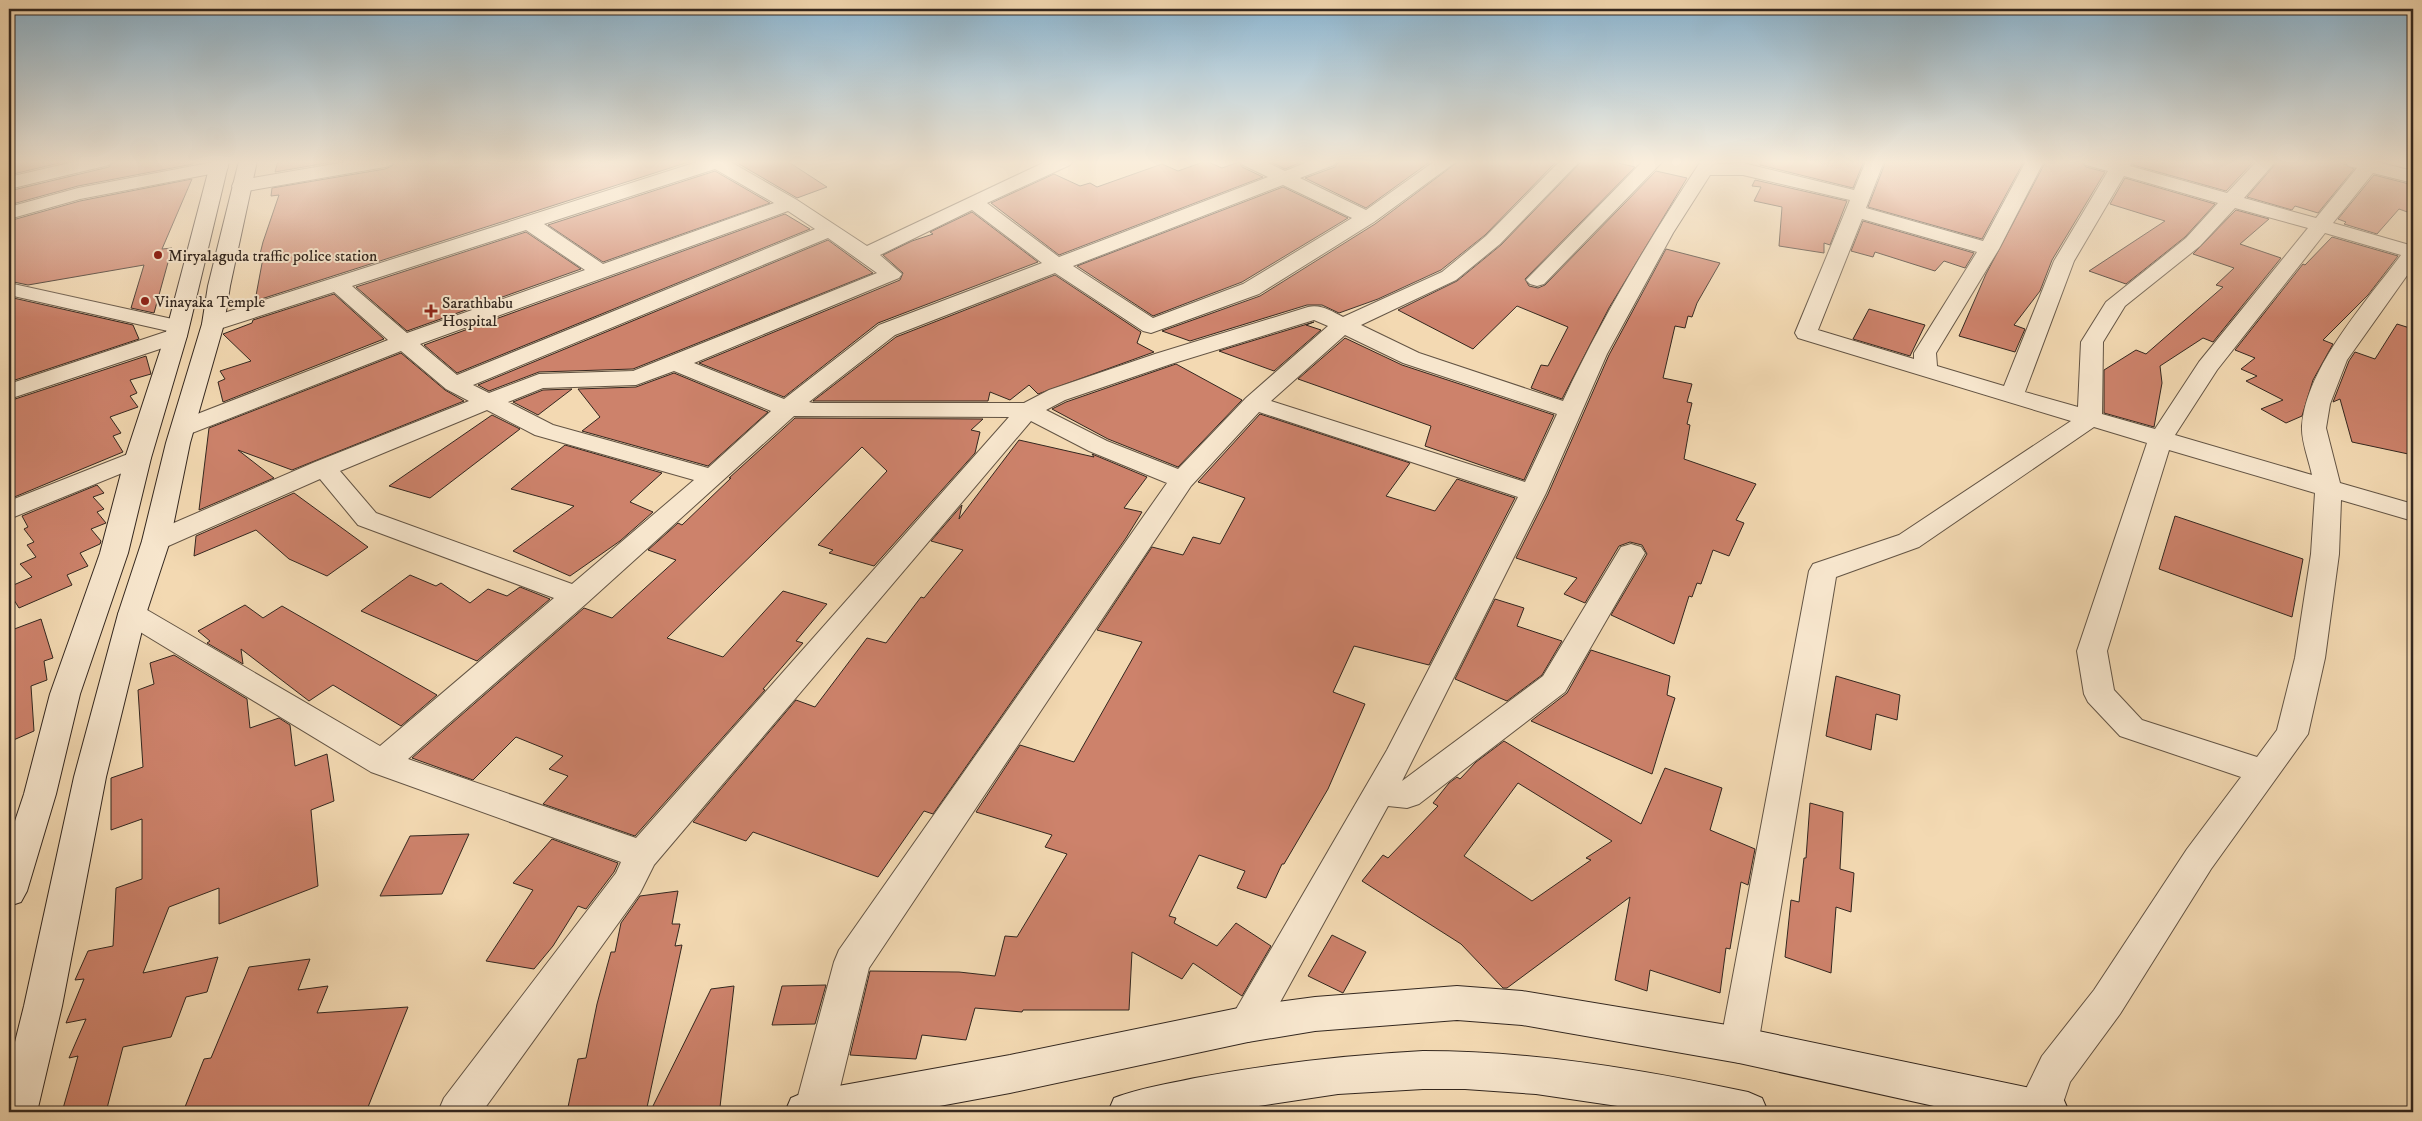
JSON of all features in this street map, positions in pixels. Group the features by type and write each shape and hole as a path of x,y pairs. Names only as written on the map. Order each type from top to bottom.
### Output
{"street":[{"path":"9,891 40,794 65,694 114,553 138,458 177,332 207,213"},
{"path":"17,1112 43,1006 90,777 118,679 132,614 156,541 183,428 214,324 219,286 235,213"},
{"path":"214,324 554,213"},
{"path":"183,428 404,342 764,213"},
{"path":"156,541 324,468 539,381 582,378 636,378 892,274 866,254 804,213"},
{"path":"866,254 952,213"},
{"path":"988,213 1057,265 1151,326 1251,289 1374,213"},
{"path":"382,763 578,596 713,477 786,408 841,362 887,330 1193,213"},
{"path":"1358,213 1367,218"},
{"path":"1519,213 1493,240 1449,276 1343,325 1254,404 1182,480 852,962 810,1111 1010,1074 1248,1024 1315,1014 1457,1003 1522,1008 1739,1045 2043,1112 2045,1091 2056,1069 2108,1002 2199,859 2292,734 2303,692 2310,658 2325,554 2328,488 2314,428 2325,382 2336,360 2413,252 2274,213"},
{"path":"1536,280 1602,213"},
{"path":"1248,1024 1399,757 1533,493 1596,354 1663,232 1675,213"},
{"path":"1855,213 1806,333 2160,440 2413,513"},
{"path":"1886,213 1989,249"},
{"path":"1925,370 1924,354 1989,249 2008,213"},
{"path":"2012,396 2064,260 2093,213"},
{"path":"2090,419 2092,342 2117,302 2193,242 2218,213"},
{"path":"2264,772 2131,728 2099,694 2092,652 2160,440 2206,367 2329,213"},
{"path":"529,223 601,272"},
{"path":"454,384 830,230"},
{"path":"338,284 454,384 488,402 544,430 713,477"},
{"path":"9,289 177,332"},
{"path":"458,1112 628,883 642,855 1028,410 1057,395 1163,359 1316,312 1411,358 1570,411"},
{"path":"9,392 177,332"},
{"path":"674,363 786,408 813,410 1028,410 1098,446 1182,480"},
{"path":"1254,404 1533,493"},
{"path":"1739,1045 1823,571 1909,541 2090,419"},
{"path":"9,511 138,458"},
{"path":"324,468 367,519 578,596"},
{"path":"1379,792 1407,796 1554,684 1631,553"},
{"path":"132,614 382,763 642,855"},
{"path":"1128,1112 1250,1088 1316,1078 1464,1070 1522,1074 1612,1086 1748,1112"}],"building":[{"path":"36,213 177,213 162,249 172,248 154,313 131,308 144,265 28,285 9,281 9,221"},
{"path":"273,213 529,213 255,301 263,258 259,258"},
{"path":"584,213 741,213 603,262 548,225"},
{"path":"969,213 974,213 1038,262 878,323 784,397 699,363 900,280 903,273 883,255 912,241 933,234 930,232"},
{"path":"1004,213 1168,213 1059,255"},
{"path":"1214,213 1338,213 1348,218 1242,282 1153,316 1077,266"},
{"path":"1389,213 1506,213 1485,235 1441,270 1378,299 1339,313 1322,305 1307,305 1190,341 1162,331 1260,296"},
{"path":"1532,213 1590,213 1525,279 1529,286 1538,288 1545,285 1615,213 1666,213 1609,308 1562,399 1531,388 1541,365 1548,366 1568,327 1517,306 1473,349 1398,310 1457,281 1501,245"},
{"path":"1782,213 1842,213 1830,245 1824,243 1824,253 1779,246"},
{"path":"1890,213 1996,213 1982,239"},
{"path":"2018,213 2080,213 2052,260 2040,291 2014,325 2025,329 2015,352 1959,336 1986,274"},
{"path":"2140,213 2207,213 2185,237 2126,284 2089,271 2165,221"},
{"path":"2233,213 2248,213 2269,219 2240,244 2281,258 2213,342 2203,338 2160,366 2162,383 2154,427 2104,413 2104,370 2136,350 2146,354 2223,287 2216,285 2234,268 2193,254"},
{"path":"2343,213 2395,213 2377,234 2344,224 2346,222 2338,219"},
{"path":"785,214 810,229 457,373 424,345"},
{"path":"1863,221 1974,253 1965,268 1944,261 1935,271 1875,252 1873,257 1851,251"},
{"path":"526,232 581,269 407,331 356,287"},
{"path":"2332,237 2398,256 2368,295 2323,340 2333,344 2313,380 2302,416 2286,423 2261,409 2283,400 2246,381 2257,376 2241,369 2255,358 2235,350 2303,264 2305,265"},
{"path":"828,240 873,273 633,369 539,372 489,391 478,385"},
{"path":"1666,249 1720,263 1697,303 1692,317 1688,316 1685,328 1675,326 1663,378 1692,384 1687,402 1692,403 1687,424 1690,425 1684,459 1756,484 1736,520 1744,523 1729,556 1713,550 1701,584 1697,583 1692,597 1689,596 1674,644 1611,615 1647,554 1642,545 1630,542 1619,546 1585,603 1564,594 1577,578 1516,558 1548,494 1609,355"},
{"path":"1055,275 1141,332 1137,343 1154,352 1038,394 1029,385 1010,400 990,392 988,401 813,401 896,337"},
{"path":"334,294 384,339 223,402 218,382 225,379 220,371 251,361 223,334 252,323 253,320"},
{"path":"9,297 133,325 139,339 9,382"},
{"path":"1869,309 1925,325 1910,356 1853,339"},
{"path":"1314,322 1306,325 1321,330 1274,371 1219,351"},
{"path":"2397,324 2413,329 2413,455 2352,442 2340,399 2333,402 2349,361 2355,352 2375,359"},
{"path":"1345,338 1402,365 1554,415 1524,480 1425,446 1431,426 1298,379"},
{"path":"401,353 445,390 464,401 292,470 238,450 274,478 199,510 209,428"},
{"path":"146,356 151,374 130,380 137,393 130,396 138,407 110,417 121,433 113,436 123,452 12,498 9,491 9,401"},
{"path":"1176,364 1242,400 1178,467 1108,439 1052,409 1066,402"},
{"path":"674,373 768,412 708,466 582,431 600,417 578,389 636,387"},
{"path":"572,389 538,415 513,402 543,390"},
{"path":"1260,414 1410,463 1386,496 1435,511 1457,479 1515,498 1429,665 1354,646 1333,692 1365,704 1328,789 1284,864 1282,864 1266,898 1237,888 1245,871 1199,855 1169,916 1176,918 1174,923 1217,946 1236,923 1271,946 1242,996 1193,963 1182,979 1132,952 1129,1010 1023,1010 1022,1012 975,1008 966,1040 922,1035 916,1059 850,1055 870,971 959,972 995,976 1005,936 1017,937 1067,854 1045,847 1052,835 976,812 1020,745 1074,762 1142,642 1097,630 1152,547 1183,555 1193,537 1220,544 1245,498 1198,482"},
{"path":"492,415 520,429 430,498 389,486"},
{"path":"795,418 983,419 971,430 980,432 975,453 874,566 829,553 833,550 818,545 887,471 862,447 667,638 723,657 783,591 827,604 796,641 803,643 763,689 765,690 635,836 543,804 568,776 549,769 563,756 516,737 473,780 412,758 584,608 612,618 676,560 648,550 678,523 682,525 731,478 729,478"},
{"path":"1019,440 1094,457 1092,454 1147,477 1124,508 1142,512 1126,538 933,814 924,811 878,877 753,832 746,841 693,822 796,700 815,707 867,638 886,643 921,597 924,598 963,550 931,541 962,505 959,519"},
{"path":"565,445 662,473 630,502 653,512 620,541 570,576 513,551 574,506 511,489"},
{"path":"97,485 104,493 93,497 104,509 97,512 106,523 91,529 101,541 100,544 80,553 88,566 67,575 72,585 19,608 9,592 9,587 32,577 20,564 36,557 27,545 34,542 24,529 28,527 22,516"},
{"path":"294,493 368,547 327,576 289,559 256,530 194,556 196,536"},
{"path":"2175,516 2303,559 2292,617 2159,569"},
{"path":"410,575 436,586 441,583 470,603 488,589 507,596 520,587 550,599 477,661 361,611"},
{"path":"1495,599 1524,608 1517,626 1562,641 1542,675 1507,701 1455,679"},
{"path":"245,605 263,618 282,606 437,695 401,726 333,685 309,701 241,649 243,664 207,643 210,641 198,631"},
{"path":"41,619 53,658 44,661 47,680 31,686 34,731 9,742 9,631"},
{"path":"1591,650 1670,676 1667,695 1675,698 1652,774 1531,721 1567,693"},
{"path":"174,655 247,699 250,728 279,718 290,725 295,766 327,754 334,801 311,810 318,886 219,924 219,888 169,907 143,973 218,957 207,992 186,997 171,1037 123,1047 106,1112 62,1112 78,1056 69,1058 86,1019 66,1023 84,979 75,980 88,951 113,946 116,888 142,879 142,819 111,830 111,778 143,767 138,690 154,684 150,663"},
{"path":"1836,676 1900,695 1897,720 1876,714 1871,750 1826,736"},
{"path":"1504,741 1641,824 1665,768 1722,788 1710,830 1755,849 1748,885 1741,882 1730,949 1726,948 1720,993 1650,970 1647,991 1615,980 1630,897 1507,988 1503,988 1461,944 1362,881 1383,855 1388,858 1438,806 1433,803 1449,783 1457,777 1460,779 1476,762","holes":["1518,783 1612,841 1586,858 1591,860 1532,901 1464,856"]},
{"path":"1810,803 1843,812 1840,869 1854,873 1851,912 1836,907 1831,973 1785,957 1791,900 1799,902 1804,858 1806,858"},
{"path":"469,834 442,894 380,896 410,836"},
{"path":"552,839 618,863 614,872 586,909 578,906 553,946 534,969 486,961 533,890 513,883"},
{"path":"678,891 672,924 680,924 675,946 682,945 646,1112 567,1112 578,1059 586,1058 597,1004 611,952 615,952 621,923 640,896"},
{"path":"1332,935 1366,952 1343,993 1308,976"},
{"path":"310,959 298,990 328,986 317,1013 408,1007 366,1112 183,1112 204,1059 211,1058 249,967"},
{"path":"826,985 815,1024 772,1025 782,986"},
{"path":"734,986 720,1107 680,1112 650,1112 711,989"}],"place":[{"name":"Miryalaguda traffic police station","path":"158,255"},
{"name":"Vinayaka Temple","path":"145,301"},
{"name":"Sarathbabu Hospital","path":"431,311"}]}
